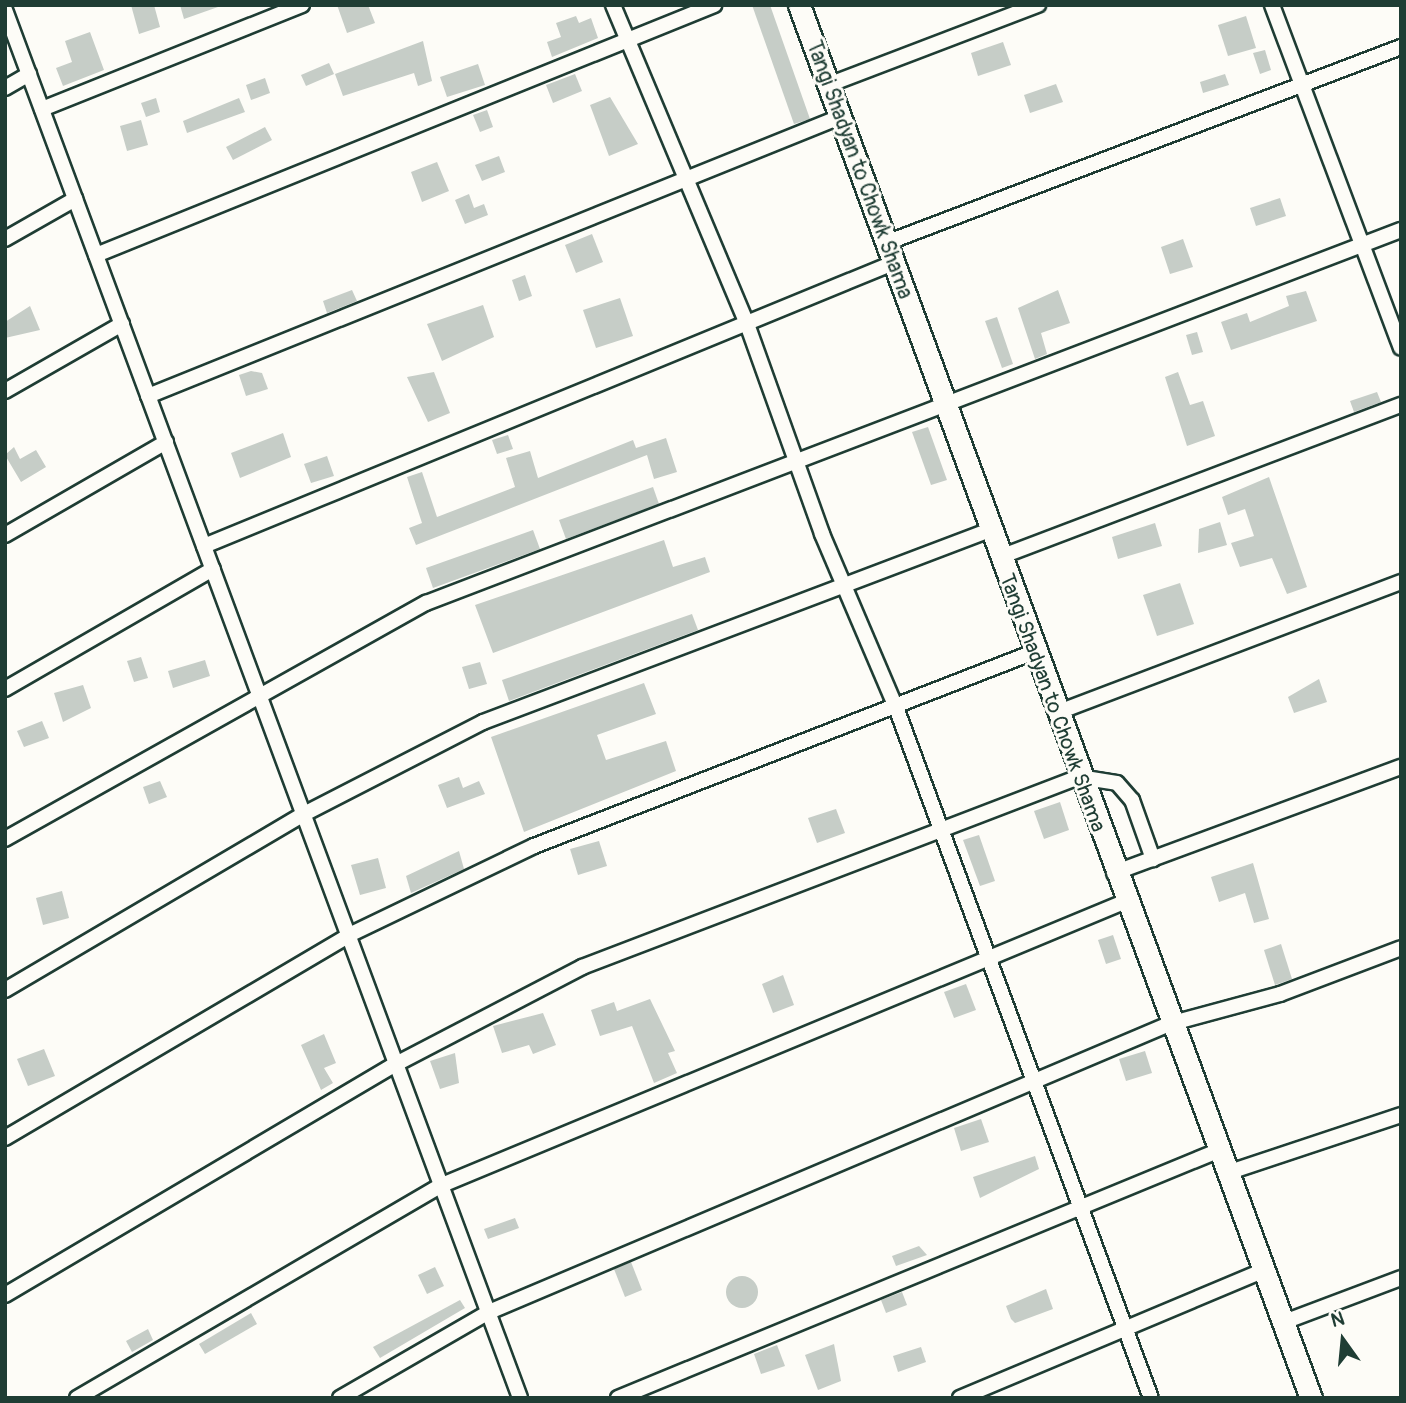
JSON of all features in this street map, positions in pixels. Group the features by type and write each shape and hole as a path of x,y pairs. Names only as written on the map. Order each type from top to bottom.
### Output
{"main road":[{"name":"Tangi Shadyan to Chowk Shama","path":"799,5 1169,1024 1222,1149 1284,1322 1307,1397"}],"street":[{"path":"42,110 302,5"},
{"path":"613,5 747,324 799,459 822,534 847,584 895,706 1083,1206 1151,1398"},
{"path":"96,255 714,5"},
{"path":"828,85 1038,5"},
{"path":"1272,5 1401,348"},
{"path":"5,10 520,1398"},
{"path":"886,243 1401,47"},
{"path":"5,88 29,74"},
{"path":"148,396 840,117"},
{"path":"5,239 75,199"},
{"path":"5,839 259,692 426,603 944,402 1401,230"},
{"path":"204,546 893,264"},
{"path":"5,390 122,324"},
{"path":"1000,557 1401,405"},
{"path":"5,535 166,442"},
{"path":"5,990 304,814 483,722 990,530"},
{"path":"5,689 213,569"},
{"path":"1056,713 1401,582"},
{"path":"5,1138 349,935 534,846 1034,652"},
{"path":"1114,873 1401,767"},
{"path":"5,1295 397,1064 582,967 1079,777 1117,783 1132,800 1153,859"},
{"path":"77,1398 442,1185 1124,902"},
{"path":"340,1398 489,1312 1035,1080 1169,1024 1280,994 1401,948"},
{"path":"1230,1172 1401,1115"},
{"path":"618,1398 1222,1149"},
{"path":"960,1398 1265,1270"},
{"path":"1284,1322 1401,1278"}],"building":[{"path":"131,5 154,5 160,27 139,34"},
{"path":"180,5 217,5 218,7 184,19"},
{"path":"337,5 368,5 375,23 347,33"},
{"path":"752,5 770,5 810,119 794,124"},
{"path":"576,16 579,23 591,18 598,38 552,57 547,42 561,37 556,23"},
{"path":"1246,16 1256,48 1228,56 1218,25"},
{"path":"90,32 104,70 63,86 56,68 72,62 65,41"},
{"path":"423,41 432,81 418,86 414,73 343,96 335,74"},
{"path":"1003,42 1011,65 978,76 971,53"},
{"path":"1265,50 1271,70 1260,74 1253,53"},
{"path":"329,63 334,74 306,86 301,75"},
{"path":"478,64 485,85 447,97 440,77"},
{"path":"575,74 582,91 553,103 546,85"},
{"path":"1225,74 1229,85 1203,93 1200,82"},
{"path":"265,78 270,93 251,100 246,85"},
{"path":"1056,84 1063,102 1030,113 1024,95"},
{"path":"610,97 638,144 609,156 590,105"},
{"path":"156,98 160,112 146,117 141,103"},
{"path":"239,98 245,112 187,133 183,121"},
{"path":"487,110 493,127 480,132 473,115"},
{"path":"141,120 148,145 127,151 120,126"},
{"path":"265,127 272,140 233,160 226,147"},
{"path":"499,156 505,172 482,181 475,165"},
{"path":"437,162 449,191 422,202 411,172"},
{"path":"469,194 474,208 484,204 488,215 465,224 455,200"},
{"path":"1280,198 1286,216 1256,226 1250,208"},
{"path":"592,234 603,262 576,273 565,245"},
{"path":"1183,239 1193,267 1170,274 1161,247"},
{"path":"525,275 532,296 519,301 512,280"},
{"path":"352,290 357,301 327,313 323,301"},
{"path":"1058,290 1070,323 1041,333 1047,354 1035,359 1018,308"},
{"path":"1306,291 1317,321 1231,350 1221,322 1247,313 1250,322 1289,306 1286,296"},
{"path":"620,298 633,336 596,348 583,310"},
{"path":"483,305 494,337 442,361 427,324"},
{"path":"30,306 40,330 5,338 5,322"},
{"path":"997,317 1013,364 1002,368 985,321"},
{"path":"1197,332 1203,352 1192,355 1186,335"},
{"path":"251,371 262,373 268,389 246,396 239,375"},
{"path":"434,372 450,413 428,422 407,377"},
{"path":"1178,372 1190,405 1203,401 1215,436 1187,446 1165,377"},
{"path":"1377,392 1381,402 1354,412 1350,401"},
{"path":"928,427 947,480 931,485 912,432"},
{"path":"283,433 291,457 240,478 231,453"},
{"path":"508,435 513,449 497,454 492,440"},
{"path":"666,438 677,472 654,479 647,455 416,545 409,528 422,523 407,477 422,472 437,517 515,487 506,458 530,451 538,478 633,440 636,448"},
{"path":"14,447 20,459 36,450 46,467 21,482 5,455"},
{"path":"327,456 334,476 311,483 304,464"},
{"path":"1269,477 1307,587 1287,594 1272,558 1240,567 1231,543 1254,536 1245,509 1228,515 1222,497"},
{"path":"653,487 659,504 566,539 559,520"},
{"path":"1220,522 1227,545 1198,553 1199,529"},
{"path":"1155,523 1162,546 1118,559 1112,537"},
{"path":"533,530 540,549 433,588 426,568"},
{"path":"664,540 673,567 705,557 710,572 493,653 475,605"},
{"path":"1180,583 1194,624 1157,636 1143,595"},
{"path":"692,614 698,630 509,701 502,680"},
{"path":"141,657 148,678 134,682 127,661"},
{"path":"205,660 210,676 173,688 168,671"},
{"path":"480,662 487,684 469,689 462,667"},
{"path":"1319,679 1327,702 1294,713 1288,697"},
{"path":"644,683 656,714 597,735 606,760 666,741 676,771 524,832 491,737"},
{"path":"83,685 91,708 63,722 54,693"},
{"path":"42,721 49,738 24,747 17,731"},
{"path":"459,777 463,788 479,781 485,794 447,808 438,785"},
{"path":"160,781 167,797 149,804 143,787"},
{"path":"1060,802 1069,830 1044,839 1034,811"},
{"path":"836,809 845,833 817,843 808,818"},
{"path":"979,835 995,881 980,886 963,840"},
{"path":"599,841 607,866 578,875 570,849"},
{"path":"459,851 464,869 411,893 406,876"},
{"path":"378,858 386,888 360,895 351,865"},
{"path":"1253,863 1269,919 1254,923 1245,893 1219,902 1211,877"},
{"path":"62,891 69,918 43,925 36,898"},
{"path":"1113,935 1121,959 1106,964 1098,940"},
{"path":"1281,944 1292,979 1275,985 1264,950"},
{"path":"783,975 794,1005 773,1013 762,984"},
{"path":"966,984 976,1010 954,1018 944,992"},
{"path":"650,999 675,1051 668,1053 677,1073 654,1083 632,1026 600,1036 591,1010 614,1002 617,1011"},
{"path":"543,1013 556,1045 533,1054 529,1045 502,1053 493,1026"},
{"path":"324,1034 336,1063 324,1068 333,1083 321,1090 301,1045"},
{"path":"44,1049 55,1076 28,1086 17,1059"},
{"path":"1145,1051 1152,1073 1126,1081 1119,1059"},
{"path":"455,1053 459,1083 440,1089 430,1061"},
{"path":"981,1119 989,1142 961,1151 954,1128"},
{"path":"1035,1156 1039,1169 980,1198 973,1177"},
{"path":"515,1218 519,1228 488,1239 484,1229"},
{"path":"919,1246 927,1255 896,1266 892,1256"},
{"path":"631,1262 642,1290 625,1297 614,1269"},
{"path":"435,1267 444,1286 427,1294 418,1275"},
{"path":"742,1276 753,1281 758,1292 753,1303 742,1308 731,1303 726,1292 731,1281"},
{"path":"1046,1289 1053,1309 1015,1323 1011,1319 1006,1306"},
{"path":"902,1292 907,1305 886,1313 881,1300"},
{"path":"460,1300 465,1308 380,1358 373,1347"},
{"path":"251,1313 257,1324 205,1354 199,1344"},
{"path":"148,1329 153,1340 132,1352 126,1341"},
{"path":"834,1344 841,1381 818,1390 805,1355"},
{"path":"777,1345 785,1366 761,1374 754,1354"},
{"path":"921,1347 926,1362 898,1372 893,1356"}]}
